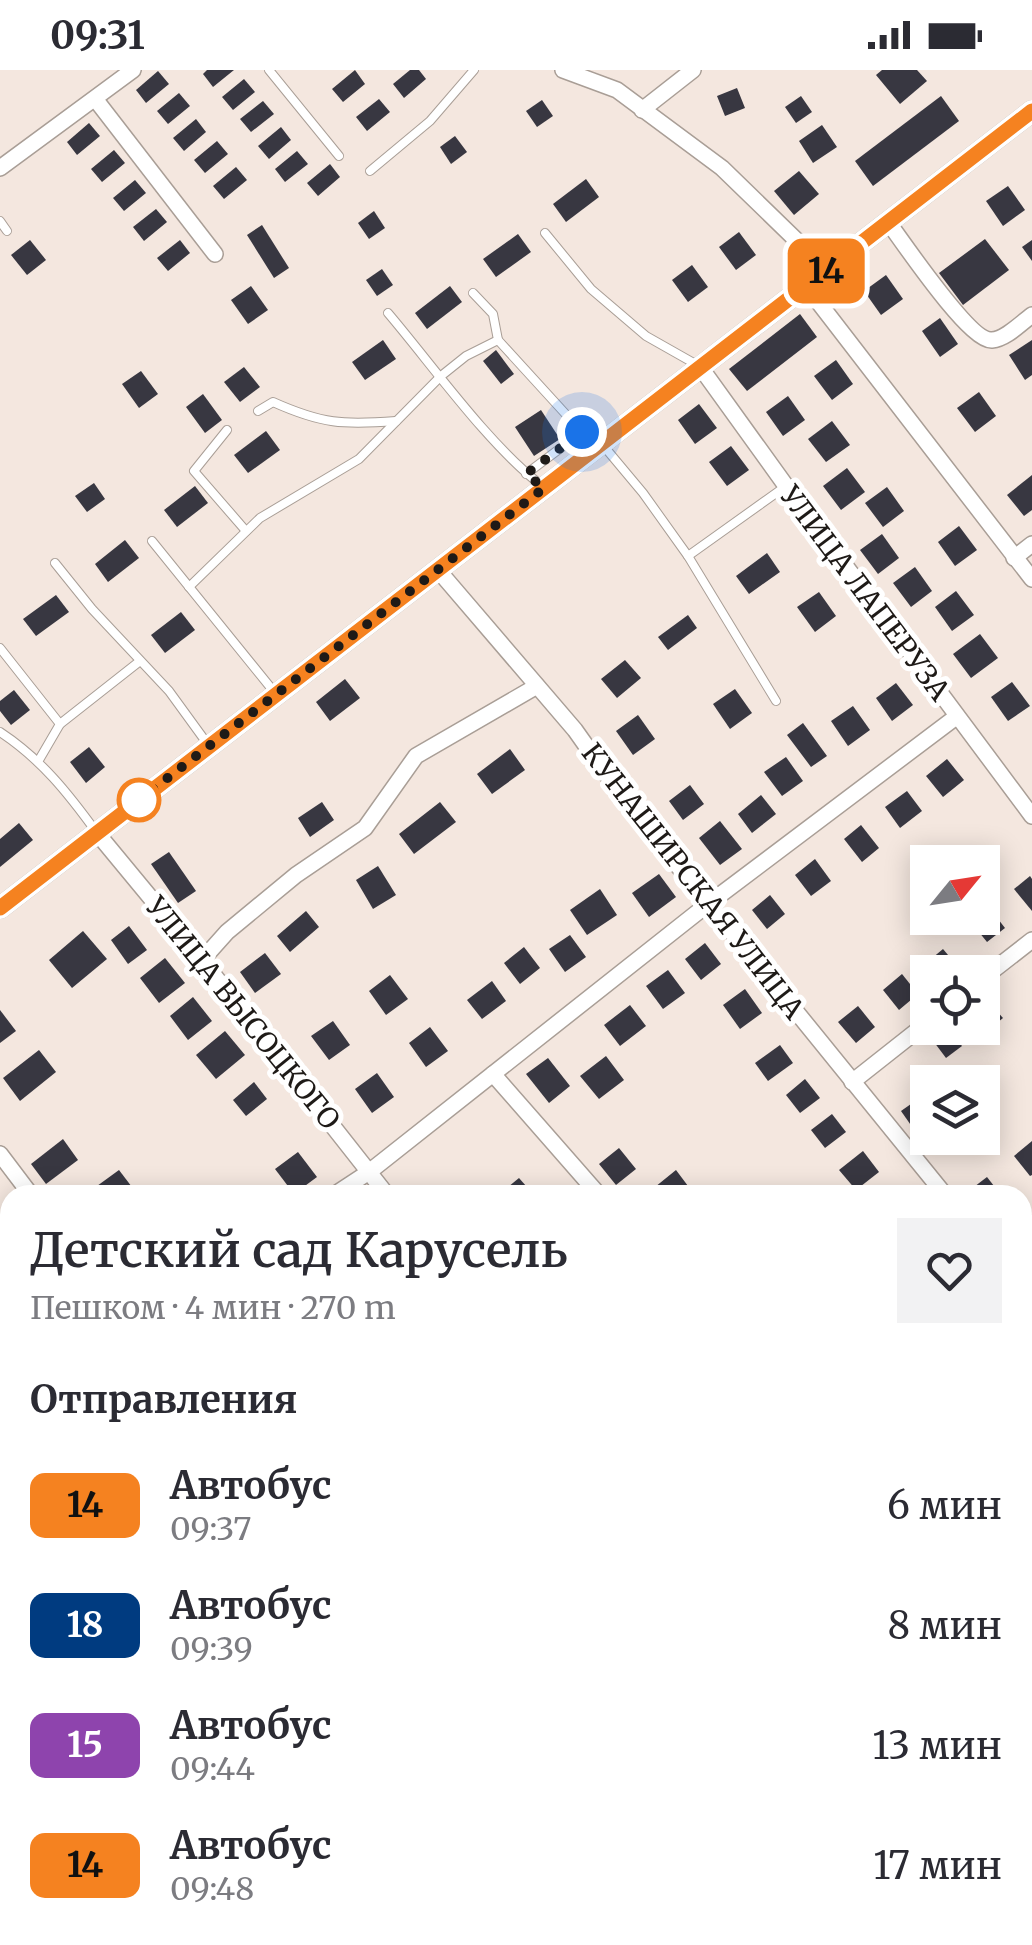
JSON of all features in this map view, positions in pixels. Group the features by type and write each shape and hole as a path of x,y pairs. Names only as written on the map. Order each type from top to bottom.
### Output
{"street":[{"path":"0,168 133,70"},
{"path":"563,70 617,90 722,168 826,270"},
{"path":"642,110 692,70"},
{"path":"96,100 215,254"},
{"path":"0,908 1032,110"},
{"path":"888,222 960,316 984,338 992,340 1006,334 1032,315"},
{"path":"806,286 1032,579"},
{"name":"УЛИЦА ЛАПЕРУЗА","path":"702,368 1032,816"},
{"path":"1014,558 1032,544"},
{"name":"КУНАШИРСКАЯ УЛИЦА","path":"438,570 574,730 626,802 937,1185"},
{"path":"202,960 227,932 296,875 365,828 416,756 536,686"},
{"path":"349,1185 956,716"},
{"name":"УЛИЦА ВЫСОЦКОГО","path":"96,832 379,1185"},
{"path":"1000,965 1032,940"},
{"path":"852,1082 910,1036"},
{"path":"493,1074 590,1185"},
{"path":"0,1154 23,1185"}],"lane":[{"path":"268,70 339,156"},
{"path":"370,171 430,121 474,70"},
{"path":"0,221 8,231"},
{"path":"545,233 605,300 646,336 702,368"},
{"path":"473,293 493,314 498,340 582,432 602,444 688,556 776,702"},
{"path":"388,313 526,474 544,488"},
{"path":"189,587 260,518 359,458 442,376 466,356 498,340"},
{"path":"258,411 272,402 313,420 346,424 396,421"},
{"path":"227,430 194,471 246,530"},
{"path":"526,474 582,432"},
{"path":"688,556 786,486"},
{"path":"152,541 276,694"},
{"path":"55,563 92,609 170,691 208,746"},
{"path":"0,648 60,724"},
{"path":"39,760 60,724 140,661"},
{"path":"0,732 39,760 96,832"}],"building":[{"path":"207,70 234,70 213,87 203,74"},
{"path":"355,70 365,84 343,102 332,89"},
{"path":"410,70 419,70 426,79 404,98 393,84"},
{"path":"882,70 917,70 927,81 900,104 876,75"},
{"path":"158,71 169,84 146,103 136,90"},
{"path":"244,79 255,92 233,110 222,97"},
{"path":"737,88 745,108 725,116 717,96"},
{"path":"179,93 190,106 168,124 157,111"},
{"path":"801,96 812,112 796,123 785,107"},
{"path":"941,96 959,121 873,186 855,161"},
{"path":"379,99 390,112 367,131 356,117"},
{"path":"542,100 553,116 537,127 526,111"},
{"path":"263,101 274,114 251,132 240,119"},
{"path":"196,119 206,132 184,151 173,138"},
{"path":"89,123 100,136 77,155 67,142"},
{"path":"822,125 837,147 813,163 799,141"},
{"path":"281,127 291,140 269,159 258,146"},
{"path":"455,136 467,152 451,164 440,147"},
{"path":"217,141 228,154 205,173 194,160"},
{"path":"114,150 125,163 102,182 91,169"},
{"path":"297,151 308,164 285,182 275,169"},
{"path":"330,164 340,177 318,196 307,183"},
{"path":"236,167 247,180 224,199 213,186"},
{"path":"799,171 819,194 794,215 774,191"},
{"path":"586,179 599,197 566,222 553,204"},
{"path":"135,180 146,193 124,211 113,198"},
{"path":"1008,186 1025,210 1003,226 986,201"},
{"path":"156,209 167,222 144,241 133,227"},
{"path":"374,211 385,228 369,239 358,223"},
{"path":"262,225 289,268 274,278 247,235"},
{"path":"739,232 756,255 736,270 719,247"},
{"path":"518,234 531,252 496,277 483,259"},
{"path":"985,239 1009,270 963,305 939,273"},
{"path":"30,240 46,260 27,275 11,255"},
{"path":"180,240 190,253 168,271 157,258"},
{"path":"1032,240 1032,261 1022,247"},
{"path":"692,265 708,287 688,302 672,280"},
{"path":"382,269 393,285 377,296 366,280"},
{"path":"886,275 903,299 881,315 864,291"},
{"path":"251,286 268,310 248,324 231,300"},
{"path":"450,286 462,302 427,329 415,313"},
{"path":"800,314 817,337 747,391 729,369"},
{"path":"940,318 958,344 940,357 922,331"},
{"path":"383,340 396,359 365,380 352,362"},
{"path":"1032,340 1032,375 1025,380 1009,355"},
{"path":"496,350 514,374 501,384 483,361"},
{"path":"836,360 853,384 832,400 814,376"},
{"path":"244,367 260,387 240,402 224,382"},
{"path":"141,371 158,394 139,408 122,384"},
{"path":"979,392 996,416 975,432 957,408"},
{"path":"203,394 222,420 205,433 186,407"},
{"path":"788,396 805,420 783,436 766,412"},
{"path":"699,404 717,428 695,444 678,420"},
{"path":"541,410 560,439 534,456 515,427"},
{"path":"832,421 850,445 826,462 808,439"},
{"path":"266,431 280,450 248,473 234,455"},
{"path":"731,446 749,470 727,486 709,462"},
{"path":"847,468 865,492 841,510 823,486"},
{"path":"1032,475 1032,510 1024,516 1007,495"},
{"path":"94,483 105,499 87,512 75,496"},
{"path":"195,486 208,503 177,527 164,510"},
{"path":"887,487 904,511 883,527 865,503"},
{"path":"959,526 977,550 955,566 938,542"},
{"path":"882,534 899,558 878,574 860,550"},
{"path":"125,540 139,558 108,582 95,564"},
{"path":"767,553 780,572 749,594 736,576"},
{"path":"915,567 932,591 911,607 893,583"},
{"path":"956,591 974,615 952,631 935,607"},
{"path":"819,592 836,616 815,632 797,607"},
{"path":"56,595 69,612 36,636 23,619"},
{"path":"181,612 195,630 165,653 151,635"},
{"path":"688,615 697,628 668,650 658,637"},
{"path":"980,634 998,658 971,678 953,654"},
{"path":"625,660 641,678 617,698 601,679"},
{"path":"345,679 360,698 330,721 316,702"},
{"path":"1012,682 1030,706 1008,721 991,697"},
{"path":"896,683 913,705 892,721 876,698"},
{"path":"735,689 752,713 730,729 713,704"},
{"path":"14,690 30,710 11,725 0,711 0,701"},
{"path":"853,706 870,730 848,746 831,721"},
{"path":"638,715 655,739 633,755 616,731"},
{"path":"803,723 827,756 811,767 787,735"},
{"path":"89,747 105,767 86,783 70,762"},
{"path":"510,749 525,770 492,794 477,774"},
{"path":"786,757 803,781 782,796 764,772"},
{"path":"947,759 964,780 943,797 926,776"},
{"path":"690,785 704,804 683,820 669,801"},
{"path":"907,791 922,811 900,828 885,807"},
{"path":"761,795 776,814 752,833 738,814"},
{"path":"322,802 334,820 310,837 298,818"},
{"path":"440,802 456,822 414,854 399,834"},
{"path":"720,821 742,849 720,865 699,838"},
{"path":"19,823 33,840 0,867 0,839"},
{"path":"861,825 879,848 862,862 844,839"},
{"path":"169,852 196,891 178,903 151,864"},
{"path":"815,859 831,881 811,896 795,875"},
{"path":"378,866 396,895 373,909 356,880"},
{"path":"659,874 676,897 649,917 632,893"},
{"path":"1030,876 1032,879 1032,911 1014,889"},
{"path":"600,889 617,915 587,935 570,910"},
{"path":"770,895 785,914 767,929 752,910"},
{"path":"306,911 319,927 290,952 277,936"},
{"path":"129,926 147,950 128,964 111,940"},
{"path":"83,931 107,959 72,988 49,960"},
{"path":"570,935 586,957 565,972 549,949"},
{"path":"705,943 721,964 701,980 685,959"},
{"path":"524,947 540,968 520,984 504,963"},
{"path":"265,953 281,974 255,993 240,972"},
{"path":"165,958 185,983 159,1003 140,978"},
{"path":"668,970 685,993 663,1009 646,986"},
{"path":"902,974 910,984 910,1001 899,1010 883,990"},
{"path":"390,975 408,999 386,1015 369,991"},
{"path":"492,981 506,1001 482,1019 467,1000"},
{"path":"745,989 762,1013 740,1029 723,1005"},
{"path":"193,997 212,1021 188,1040 170,1016"},
{"path":"630,1005 646,1026 620,1046 604,1025"},
{"path":"858,1006 875,1027 856,1043 838,1022"},
{"path":"0,1010 16,1031 0,1043"},
{"path":"333,1021 350,1045 329,1060 311,1036"},
{"path":"430,1027 448,1051 426,1067 409,1043"},
{"path":"225,1031 245,1055 216,1079 196,1055"},
{"path":"780,1045 793,1063 768,1081 755,1063"},
{"path":"936,1045 962,1046 946,1058"},
{"path":"39,1050 56,1072 20,1101 3,1078"},
{"path":"606,1056 624,1080 599,1099 580,1076"},
{"path":"548,1058 570,1086 549,1103 526,1074"},
{"path":"377,1073 394,1097 372,1113 355,1089"},
{"path":"805,1079 820,1098 800,1113 786,1095"},
{"path":"254,1082 267,1099 246,1116 233,1100"},
{"path":"910,1105 910,1124 901,1111"},
{"path":"832,1114 846,1132 825,1148 811,1130"},
{"path":"63,1139 78,1160 46,1184 31,1164"},
{"path":"1032,1141 1032,1175 1030,1176 1014,1156"},
{"path":"619,1148 636,1169 616,1185 599,1164"},
{"path":"863,1151 879,1172 862,1185 852,1185 839,1170"},
{"path":"298,1152 317,1177 306,1185 287,1185 275,1169"},
{"path":"119,1170 130,1185 98,1185"},
{"path":"676,1170 687,1185 657,1185"},
{"path":"987,1177 993,1185 977,1185"}],"bus line":[{"name":"14","path":"0,908 1032,111"}],"route":[{"path":"139,800 544,488 526,474 582,432"}]}
